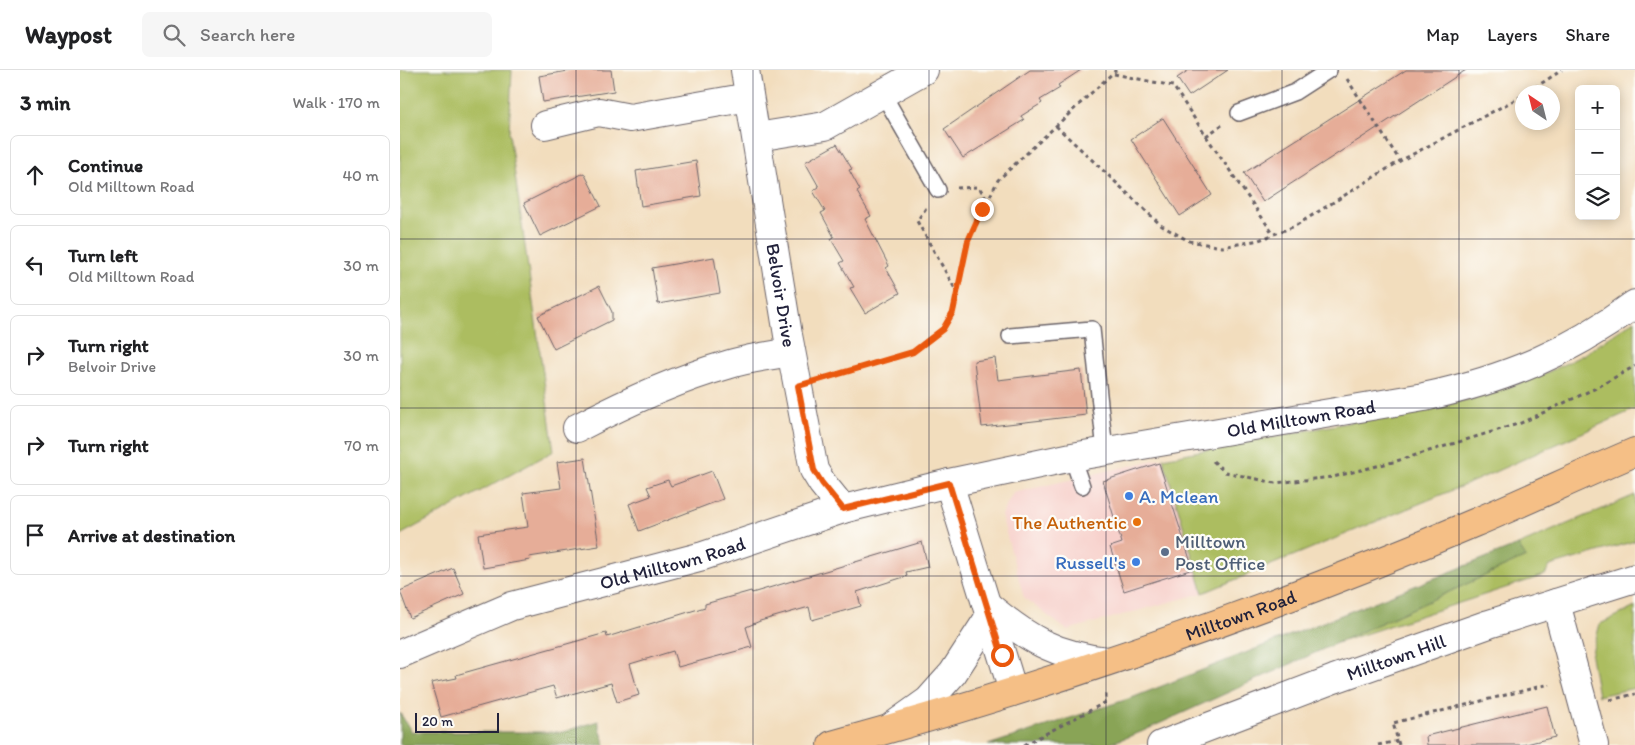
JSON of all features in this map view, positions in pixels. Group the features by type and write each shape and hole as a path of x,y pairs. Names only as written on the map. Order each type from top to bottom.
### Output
{"highway":[{"name":"Milltown Road","path":"832,745 888,730 1014,691 1177,638 1327,582 1473,523 1635,452"}],"street":[{"name":"Belvoir Drive","path":"745,70 791,352 814,470 843,509"},
{"path":"756,137 825,126 924,70"},
{"path":"545,125 599,112 630,118 749,97"},
{"name":"Old Milltown Road","path":"400,654 512,606 703,556 843,509 949,483 1072,457 1424,397 1474,386 1534,365 1607,324 1635,304"},
{"path":"577,428 631,400 684,379 728,364 791,352"},
{"path":"949,483 1014,691"},
{"name":"Milltown Hill","path":"1161,745 1334,679 1489,624 1635,578"},
{"path":"1556,603 1594,745"},
{"path":"989,610 1018,630 1056,651 1079,658 1107,661"},
{"path":"888,730 934,694 953,673 989,610"}],"lane":[{"path":"1240,113 1295,92 1329,70"},
{"path":"883,94 938,190"},
{"path":"1010,336 1092,329 1105,451"},
{"path":"1072,457 1082,486"}],"path":[{"path":"1539,85 1562,70"},
{"path":"798,386 913,352 943,329 953,312 968,241 998,180 1115,72 1173,86 1274,234"},
{"path":"1346,78 1400,161"},
{"path":"1056,126 1162,226 1189,241 1222,247 1259,240 1295,226 1400,161 1515,100"},
{"path":"1206,136 1240,113"},
{"path":"958,294 917,220 938,190 979,187 987,200"},
{"path":"1187,437 1225,472 1275,483 1333,477 1393,462 1521,423 1596,388 1635,366"},
{"path":"1378,745 1398,743 1394,723 1576,678"},
{"path":"1024,745 1106,702 1106,692"}],"shaded area":[{"path":"1163,458 1203,593 1067,630 1024,598 1001,515 1013,493"}],"green space":[{"path":"400,70 512,70 509,133 554,451 400,535"},
{"path":"1635,320 1635,409 1477,480 1203,593 1163,458 1477,398 1540,376 1583,355"},
{"path":"1635,495 1635,541 1550,566 1545,575 1337,643 1525,557 1518,545"},
{"path":"1518,545 1526,557 1141,732 1106,745 988,745 1134,697"},
{"path":"1635,607 1635,688 1598,696 1591,656 1600,624"},
{"path":"400,713 412,732 563,732 598,721 605,745 400,745"}],"building":[{"path":"574,70 611,70 614,91 543,102 539,76"},
{"path":"1030,70 1081,70 1058,85 1060,88 1040,100 1042,103 1021,116 1024,120 963,158 944,129"},
{"path":"1189,70 1228,70 1189,96 1177,78"},
{"path":"1406,70 1466,70 1263,202 1244,173"},
{"path":"1163,118 1212,195 1180,216 1131,139"},
{"path":"837,144 852,169 849,170 860,190 857,192 871,216 865,219 889,266 886,268 900,293 865,313 850,288 854,287 840,263 844,261 831,239 834,237 821,213 825,211 813,191 819,187 805,162"},
{"path":"696,161 701,196 641,206 636,171"},
{"path":"584,173 601,206 540,236 524,203"},
{"path":"714,257 720,293 658,304 652,268"},
{"path":"599,286 612,312 612,320 554,349 538,316"},
{"path":"995,358 998,380 1081,370 1086,415 982,427 974,361"},
{"path":"585,458 599,546 529,557 530,560 483,568 478,534 528,527 523,493 561,488 557,462"},
{"path":"1159,463 1193,569 1124,591 1110,547 1122,543 1103,481"},
{"path":"712,471 723,499 639,531 629,504 651,496 647,487 668,480 671,486"},
{"path":"922,542 928,567 906,572 907,576 857,592 861,606 812,620 809,607 760,621 746,627 752,647 678,667 673,651 630,664 639,695 617,702 611,683 557,698 553,686 441,717 431,683 457,678 456,675 606,633 607,637 705,607 705,604 751,591 752,593"},
{"path":"453,568 464,594 410,618 400,591"},
{"path":"1547,706 1555,737 1522,745 1427,745 1426,736"}],"place":[{"name":"A. Mclean","path":"1129,496"},
{"name":"The Authentic","path":"1137,522"},
{"name":"Milltown Post Office","path":"1165,552"},
{"name":"Russell's","path":"1136,562"}],"route":[{"path":"982,209 968,241 953,312 943,329 913,352 798,386 814,470 843,509 949,483 1002,655"}]}
